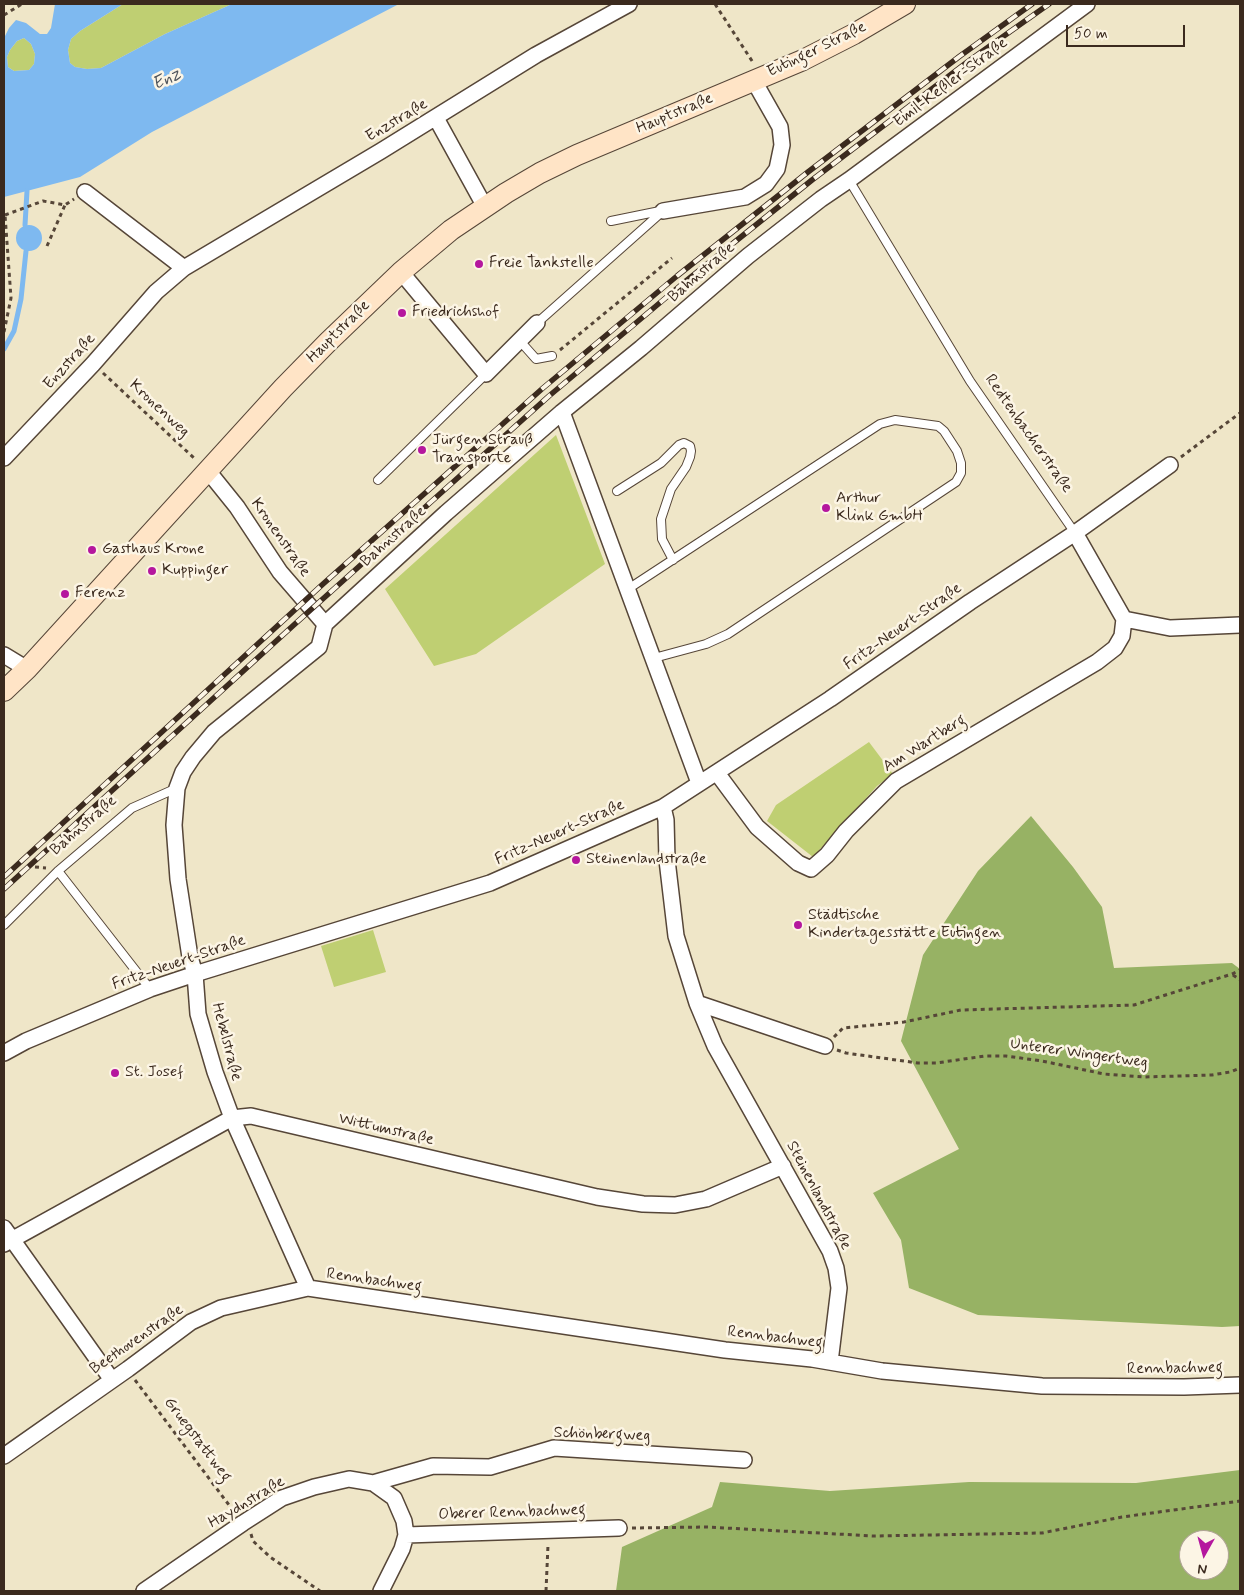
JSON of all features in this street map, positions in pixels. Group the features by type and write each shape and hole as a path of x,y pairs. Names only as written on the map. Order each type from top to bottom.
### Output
{"street":[{"name":"Enzstraße","path":"4,458 93,364 156,292 184,268 436,118 536,54 629,4"},
{"name":"Eutinger Straße","path":"754,81 803,60 854,34 905,4"},
{"name":"Emil-Keßler-Straße","path":"836,189 1087,4"},
{"path":"662,211 745,197 766,184 777,170 782,145 780,127 754,81"},
{"name":"Hauptstraße","path":"4,691 27,669 289,382 401,272 451,230 540,173 577,155 754,81"},
{"path":"436,118 485,207"},
{"name":"Bahnstraße","path":"324,624 446,513 562,412 641,348 748,256 836,189"},
{"path":"85,192 184,268"},
{"path":"401,272 486,374 537,324"},
{"path":"562,412 699,783"},
{"path":"1170,465 1075,533 1124,619 1170,628 1240,625"},
{"name":"Kronenstraße","path":"208,471 237,507 280,572 324,624"},
{"name":"Fritz-Neuert-Straße","path":"4,1052 150,989 490,883 663,807 830,699 970,602 1075,533"},
{"name":"Am Wartberg","path":"717,773 757,827 798,862 810,869 827,855 846,831 896,781 1097,662 1109,653 1115,648 1122,636 1124,619"},
{"path":"177,788 183,772 214,732 320,647 324,624"},
{"path":"4,655 27,669"},
{"name":"Hebelstraße","path":"177,788 174,825 178,879 190,957 195,974 198,1014 214,1072 232,1118 308,1288"},
{"name":"Steinenlandstraße","path":"663,807 666,820 667,860 676,936 697,1003 715,1046 830,1251 836,1268 839,1288 830,1362"},
{"path":"697,1003 825,1046"},
{"name":"Wittumstraße","path":"6,1237 232,1118 252,1116 597,1197 642,1204 675,1205 706,1199 783,1166"},
{"path":"6,1237 112,1380"},
{"name":"Rennbachweg","path":"308,1288 725,1350 830,1362 882,1371 1042,1386 1184,1387 1240,1385"},
{"name":"Beethovenstraße","path":"4,1456 128,1369 191,1322 221,1308 308,1288"},
{"name":"Schönbergweg","path":"373,1482 432,1466 490,1467 554,1448 744,1460"},
{"name":"Haydnstraße","path":"144,1591 246,1527 282,1498 314,1487 349,1479 373,1482"},
{"path":"373,1482 394,1498 404,1521 406,1534 402,1549 381,1591"},
{"name":"Oberer Rennbachweg","path":"406,1534 619,1528"}],"lane":[{"name":"Redtenbacherstraße","path":"849,180 970,381 1075,533"},
{"path":"611,221 662,211"},
{"path":"537,324 662,211"},
{"path":"520,341 536,359 552,356"},
{"path":"378,480 486,374"},
{"path":"628,589 887,421 938,426 957,451 962,473 956,482 728,634 706,644 654,658"},
{"path":"618,491 661,463 679,445 684,443 690,446 690,457 686,467 671,489 661,519 662,539 673,560"},
{"name":"Bahnstraße","path":"4,925 58,871 132,808 177,788"},
{"path":"58,871 150,989"}],"path":[{"path":"4,15 22,4"},
{"path":"715,4 755,65 754,81"},
{"path":"47,246 65,205 85,192"},
{"path":"4,332 11,298 4,215 43,201 65,205"},
{"path":"552,356 672,258"},
{"name":"Kronenweg","path":"93,364 208,471"},
{"path":"1170,465 1240,413"},
{"path":"825,1046 843,1028 904,1022 962,1010 1134,1005 1240,970"},
{"path":"1232,974 1240,980"},
{"name":"Unterer Wingertweg","path":"825,1046 846,1053 918,1063 936,1063 985,1056 1006,1056 1122,1076 1194,1076 1230,1072 1240,1068"},
{"name":"Gruegstattweg","path":"128,1369 246,1527 253,1540 265,1553 320,1591"},
{"path":"619,1528 707,1527 874,1536 1042,1533 1122,1518 1240,1501"},
{"path":"546,1591 549,1540"}],"green space":[{"path":"123,4 232,4 165,34 101,68 87,69 75,67 70,63 68,50 71,39 80,31"},
{"path":"24,38 31,44 35,54 34,64 29,70 14,71 8,67 7,57 17,41"},
{"path":"556,435 605,564 476,654 434,666 385,589"},
{"path":"869,742 893,774 877,786 813,857 767,821 776,805"},
{"path":"1031,816 1073,867 1102,907 1114,968 1232,963 1240,969 1240,1326 1222,1327 978,1315 909,1288 901,1240 873,1193 959,1149 901,1041 923,955 978,871"},
{"path":"373,930 386,972 334,987 321,946"},
{"path":"1240,1470 1240,1591 616,1591 622,1547 712,1507 720,1482 830,1491 969,1482 1136,1483"}],"water":[{"name":"Enz","path":"55,4 123,4 80,31 71,39 68,50 70,63 75,67 87,69 101,68 165,34 232,4 399,4 152,132 80,177 4,197 4,38 16,20 26,23 40,34 47,34 51,28","holes":["24,38 31,44 35,54 34,64 29,70 14,71 8,67 7,57 17,41"]},
{"path":"29,225 38,229 42,238 38,247 29,251 20,247 16,238 20,229"}],"waterway":[{"path":"25,225 27,191"},
{"path":"4,349 14,331 21,299 26,251"}],"railway":[{"path":"4,877 323,584 543,388 677,276 808,172 960,56 1032,4"},
{"path":"4,889 549,396 681,285 812,180 970,60 1049,4"}],"place":[{"name":"Freie Tankstelle","path":"479,264"},
{"name":"Friedrichshof","path":"402,313"},
{"name":"Jürgen Strauß Transporte","path":"422,450"},
{"name":"Arthur Klink GmbH","path":"826,508"},
{"name":"Gasthaus Krone","path":"92,550"},
{"name":"Kuppinger","path":"152,571"},
{"name":"Ferenz","path":"65,594"},
{"name":"Steinenlandstraße","path":"576,860"},
{"name":"Städtische Kindertagesstätte Eutingen","path":"798,925"},
{"name":"St. Josef","path":"115,1073"}]}
